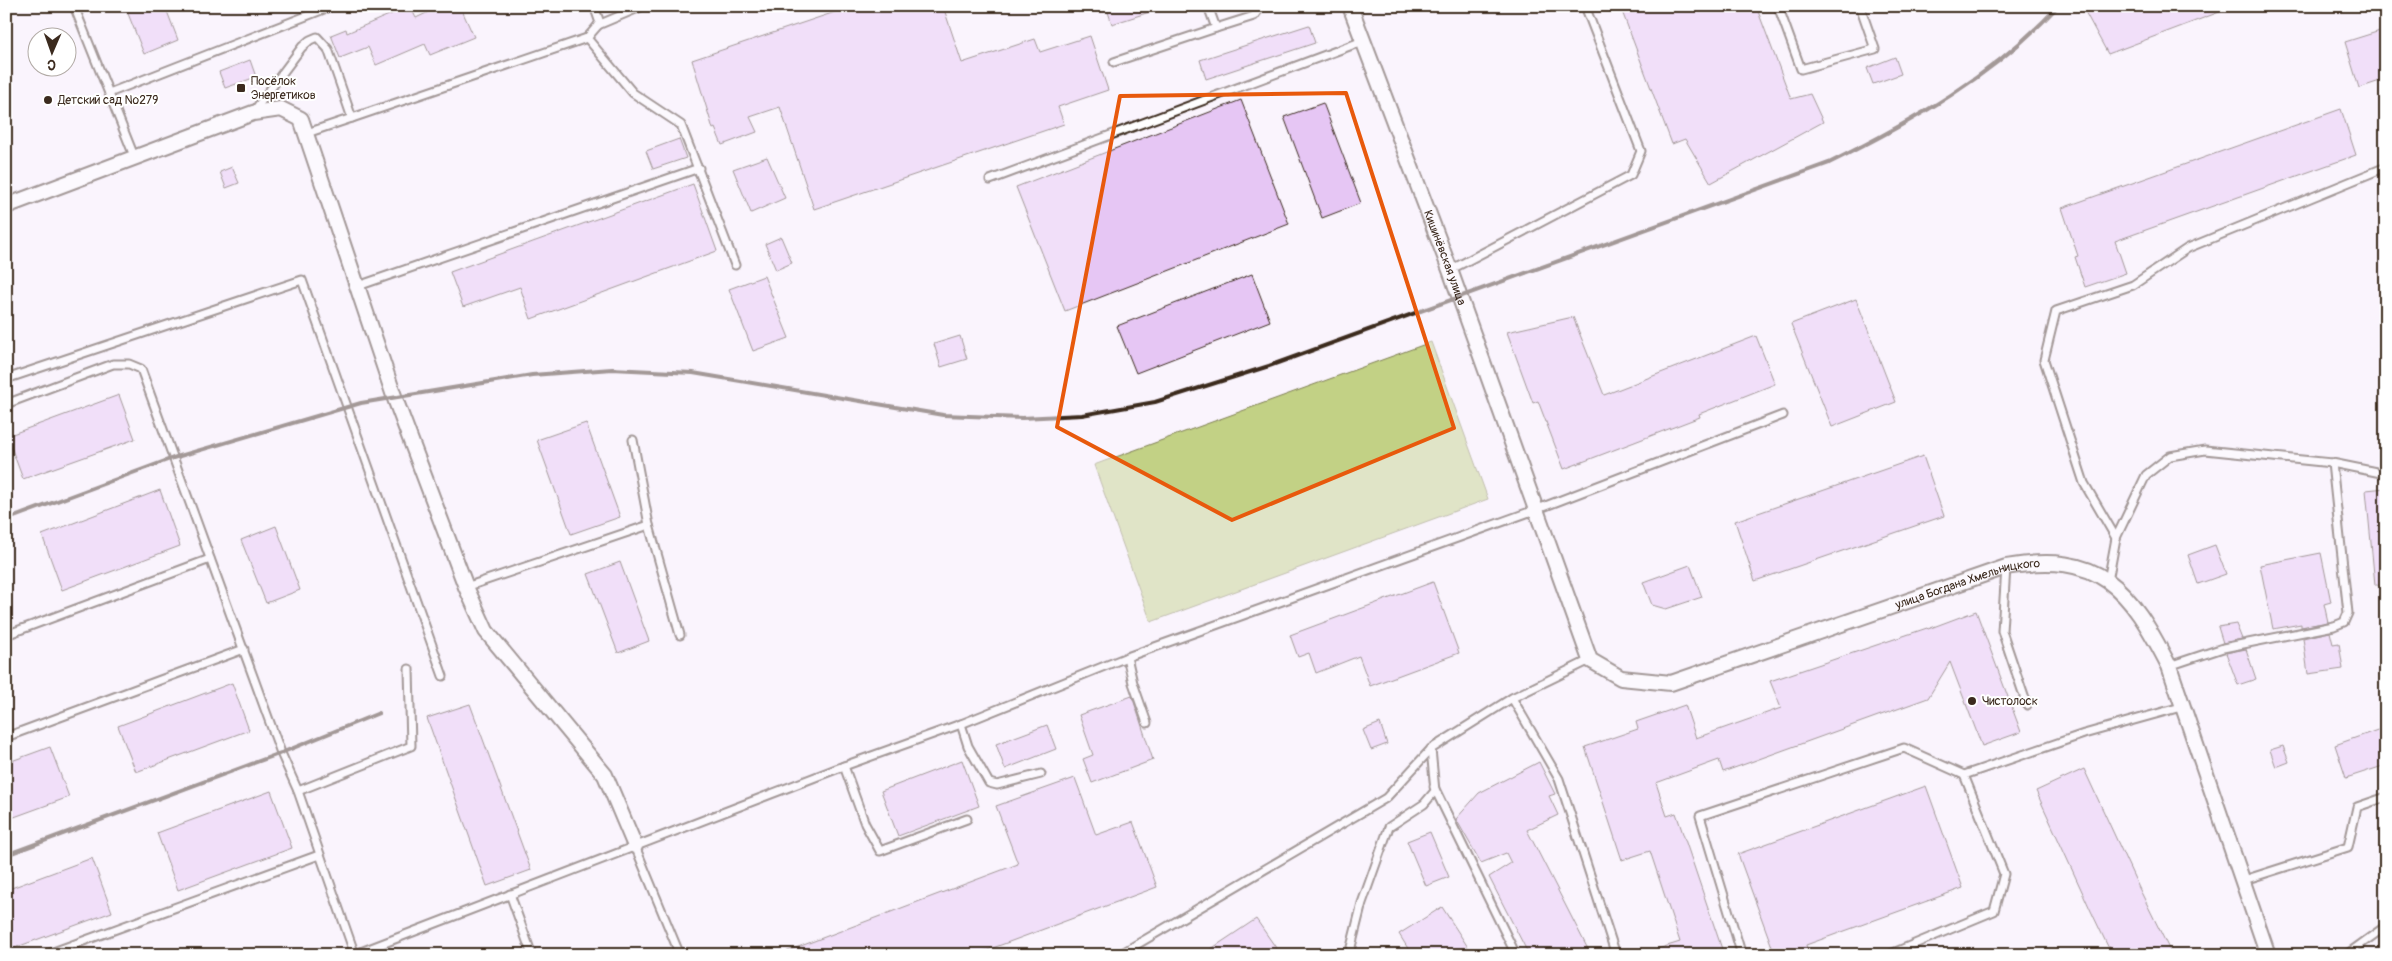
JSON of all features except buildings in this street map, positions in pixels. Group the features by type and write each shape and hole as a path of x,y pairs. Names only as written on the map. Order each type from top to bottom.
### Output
{"street":[{"name":"Кишинёвская улица","path":"1350,6 1450,270 1535,510"},
{"path":"6,206 134,156 253,113 282,109 300,119 307,134 394,396 466,587 486,631 605,775 635,846"},
{"path":"1535,510 1590,660"},
{"name":"улица Богдана Хмельницкого","path":"1590,660 1621,678 1671,683 2006,567 2047,562 2069,564 2091,571 2108,581 2133,604 2149,627 2169,666 2181,707 2244,880 2268,955"}],"lane":[{"path":"74,6 134,156"},
{"path":"109,93 332,6"},
{"path":"594,6 600,23"},
{"path":"307,134 587,38 600,23 643,6"},
{"path":"1208,6 1216,28"},
{"path":"1114,62 1254,16 1261,6"},
{"path":"1450,270 1631,175 1641,151 1585,6"},
{"path":"1778,6 1801,69 1875,49 1860,6"},
{"path":"253,113 302,47 310,40 317,38 328,49 352,118"},
{"path":"587,38 633,93 681,125 735,265"},
{"path":"990,180 1363,41"},
{"path":"2116,538 2084,484 2044,360 2056,311 2133,284 2188,248 2386,167"},
{"path":"358,286 699,168"},
{"path":"6,379 302,280 444,676"},
{"path":"6,404 113,364 129,364 141,369 281,752 298,790 354,954 844,766 961,724 1127,657 1535,510 1782,416"},
{"path":"633,440 649,525 680,635"},
{"path":"2108,581 2116,538 2146,475 2170,456 2205,450 2332,463 2386,474"},
{"path":"2169,666 2223,648 2334,626 2344,622 2348,613 2332,463"},
{"path":"466,587 649,525"},
{"path":"6,635 210,559"},
{"path":"2006,567 2002,632 2027,705"},
{"path":"6,737 244,649"},
{"path":"1127,657 1133,684 1147,723"},
{"path":"1119,955 1386,798 1431,749 1512,698 1590,660"},
{"path":"298,790 411,746 409,669"},
{"path":"1512,698 1559,779 1616,955"},
{"path":"1740,950 1700,816 1904,748 1964,775 2084,734 2181,707"},
{"path":"961,724 968,746 989,783 997,785 1040,774"},
{"path":"1431,749 1434,791 1516,955"},
{"path":"844,766 865,824 880,851 967,819"},
{"path":"1888,955 1994,911 2004,874 1964,775"},
{"path":"1349,955 1362,903 1389,827 1424,804 1434,791"},
{"path":"2244,880 2348,847 2358,807 2386,797"},
{"path":"635,846 680,955"},
{"path":"45,955 319,855"},
{"path":"510,894 532,955"},
{"path":"2346,955 2386,926"}],"highlighted area":[{"path":"1346,93 1454,428 1232,520 1057,427 1120,96"}],"green space":[{"path":"1431,342 1488,499 1151,622 1094,465"}],"railway":[{"path":"6,520 173,458 361,403 532,375 612,369 693,373 943,415 1022,418 1082,415 1155,402 1269,366 1829,163 1891,131 1951,95 2007,54 2058,6"},
{"path":"6,855 281,753 379,713"}],"place":[{"name":"Посёлок Энергетиков","path":"241,88"},
{"name":"Детский сад №279","path":"48,100"},
{"name":"Чистолоск","path":"1972,701"}]}
